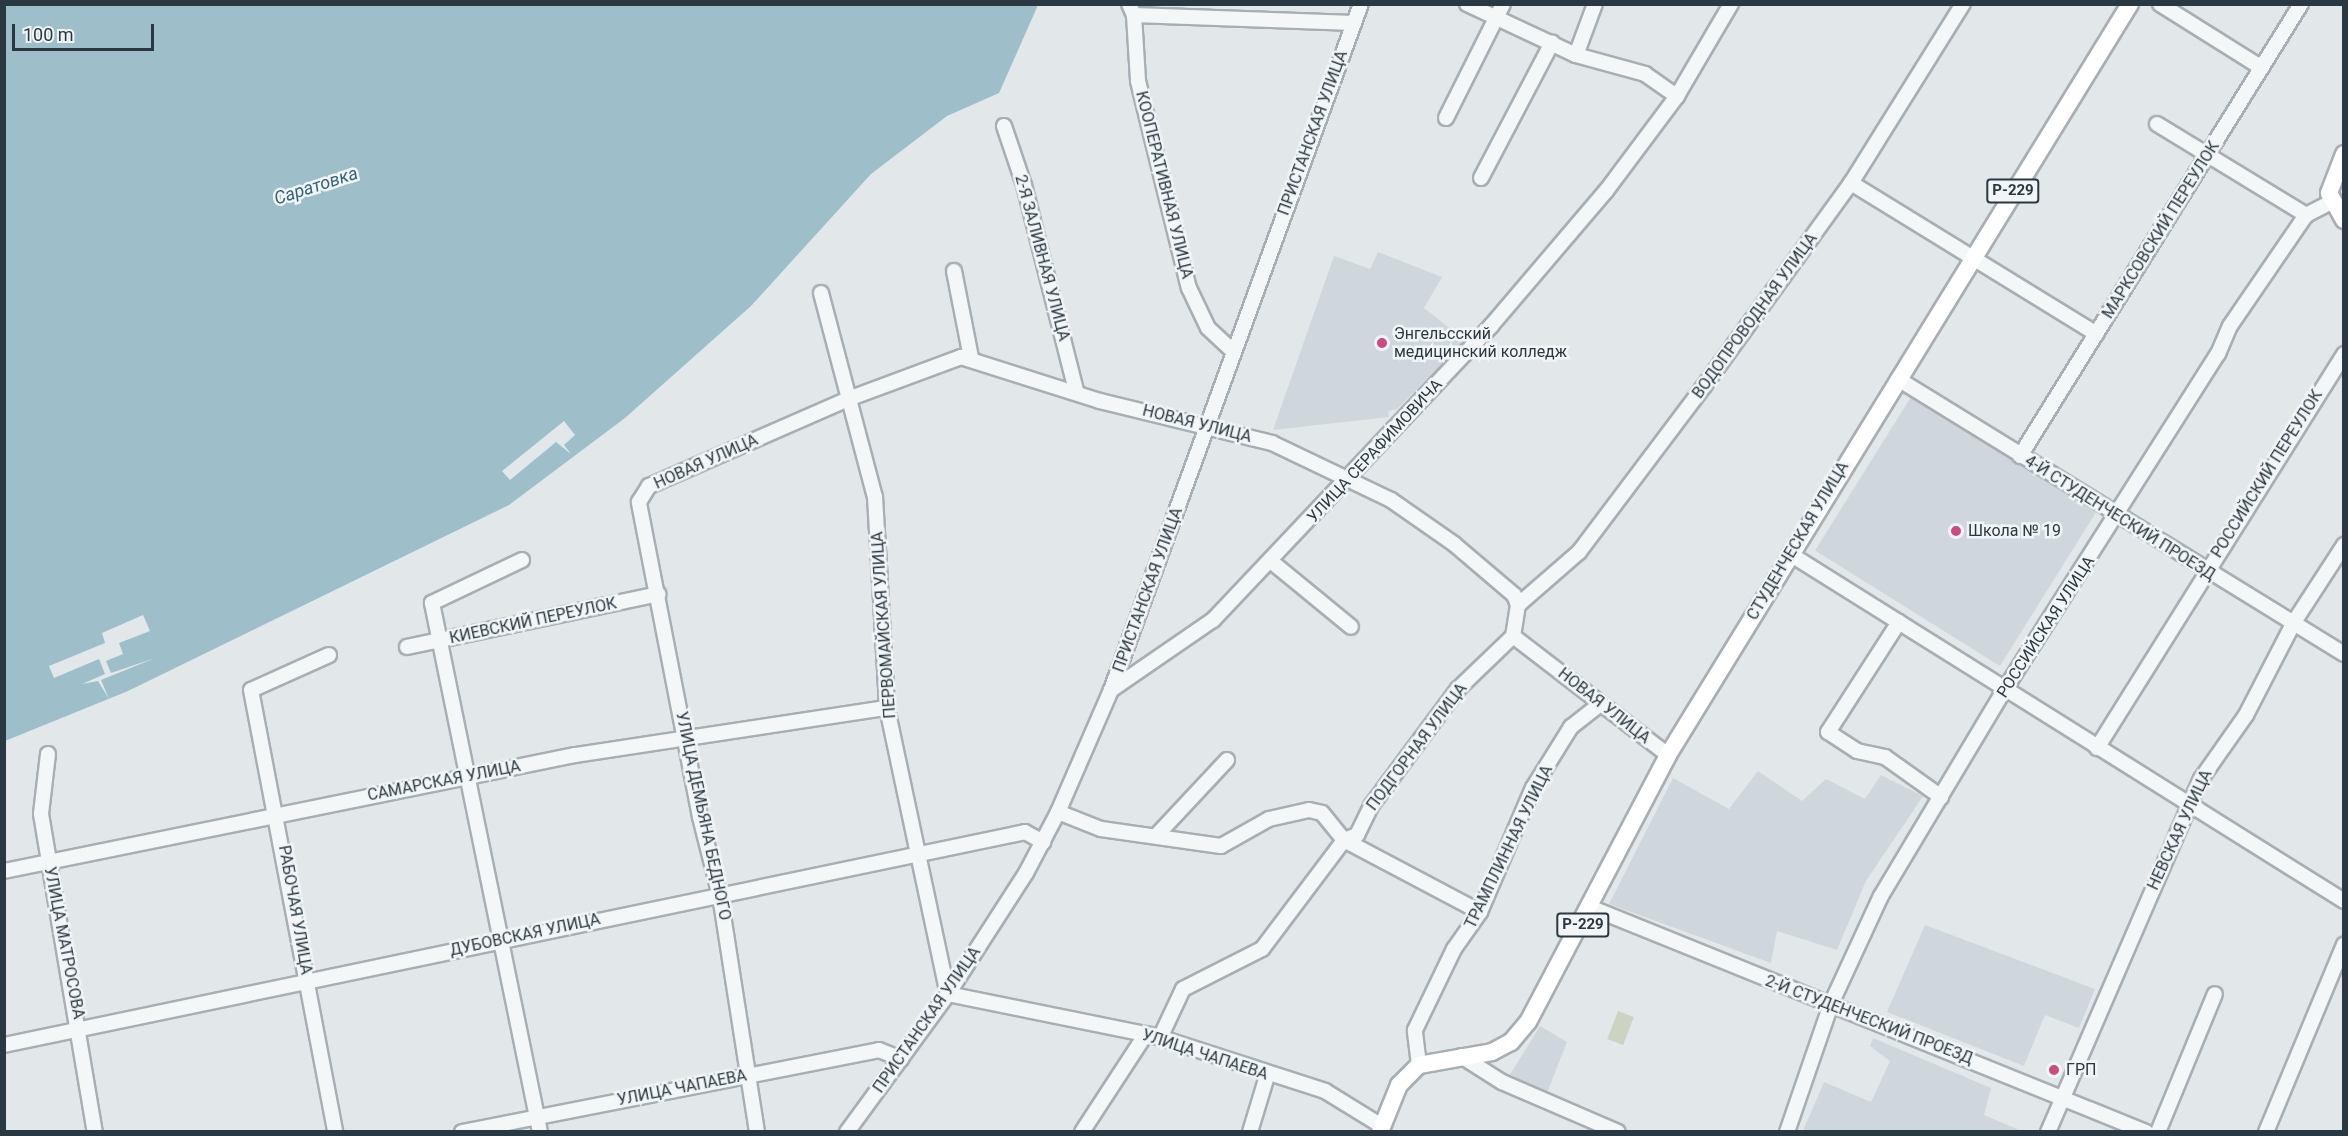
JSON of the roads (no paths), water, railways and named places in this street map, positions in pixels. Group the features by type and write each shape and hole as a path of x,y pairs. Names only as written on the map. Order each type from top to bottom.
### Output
{"main road":[{"name":"СТУДЕНЧЕСКАЯ УЛИЦА","path":"1461,1056 1511,1042 1528,1022 1592,908 1668,755 1972,257 2130,4"},
{"path":"2343,154 2329,184 2332,202 2343,220"},
{"name":"Р-229","path":"1419,1065 1461,1056"},
{"path":"1381,1129 1399,1085 1419,1065"}],"street":[{"name":"ПРИСТАНСКАЯ УЛИЦА","path":"847,1131 948,994 1043,842 1058,812 1111,690 1210,425 1233,351 1360,4"},
{"path":"1467,4 1576,55 1645,74 1677,96"},
{"path":"1446,118 1503,4"},
{"path":"1576,55 1595,4"},
{"name":"УЛИЦА СЕРАФИМОВИЧА","path":"1111,690 1213,620 1272,562 1550,259 1677,96 1731,4"},
{"name":"ВОДОПРОВОДНАЯ УЛИЦА","path":"1518,605 1579,552 1851,183 1963,4"},
{"path":"2160,4 2262,68"},
{"name":"МАРКСОВСКИЙ ПЕРЕУЛОК","path":"2020,456 2301,4"},
{"path":"1131,10 1354,23"},
{"name":"КООПЕРАТИВНАЯ УЛИЦА","path":"1131,10 1138,81 1189,288 1208,328 1233,351"},
{"path":"1481,178 1552,43"},
{"path":"2157,124 2306,215"},
{"name":"2-Я ЗАЛИВНАЯ УЛИЦА","path":"1004,126 1024,185 1076,391"},
{"path":"1851,183 2096,334"},
{"name":"РОССИЙСКАЯ УЛИЦА","path":"1787,1131 1832,1004 1881,896 2005,689 2117,517 2230,326 2306,215 2332,202"},
{"path":"954,272 971,358"},
{"name":"ПЕРВОМАЙСКАЯ УЛИЦА","path":"821,293 875,498 887,708 915,856 948,994"},
{"name":"РОССИЙСКИЙ ПЕРЕУЛОК","path":"2097,748 2343,354"},
{"name":"НОВАЯ УЛИЦА","path":"639,502 650,486 848,399 949,360 971,358 1076,391 1272,443 1350,478 1454,544 1514,595 1518,605"},
{"name":"4-Й СТУДЕНЧЕСКИЙ ПРОЕЗД","path":"1898,379 2207,573 2294,622 2343,654"},
{"name":"УЛИЦА ДЕМЬЯНА БЕДНОГО","path":"639,502 720,896 750,1074 757,1131"},
{"name":"НЕВСКАЯ УЛИЦА","path":"2048,1131 2201,779 2246,715 2294,622 2343,545"},
{"path":"1790,554 2343,901"},
{"path":"522,560 432,603 466,776 504,939 540,1131"},
{"path":"1272,562 1351,627"},
{"name":"КИЕВСКИЙ ПЕРЕУЛОК","path":"407,647 658,594"},
{"path":"1513,636 1518,605"},
{"path":"1899,622 1828,732 1857,751 1885,757 1941,797"},
{"name":"НОВАЯ УЛИЦА","path":"1513,636 1598,706 1668,755"},
{"name":"ПОДГОРНАЯ УЛИЦА","path":"1160,1038 1183,989 1262,949 1344,840 1357,835 1371,806 1458,689 1513,636"},
{"name":"РАБОЧАЯ УЛИЦА","path":"329,655 251,690 278,814 335,1131"},
{"name":"ТРАМПЛИННАЯ УЛИЦА","path":"1419,1065 1415,1030 1454,949 1480,912 1533,788 1571,727 1598,706"},
{"name":"САМАРСКАЯ УЛИЦА","path":"4,871 466,776 687,737 887,708"},
{"name":"УЛИЦА МАТРОСОВА","path":"48,754 41,814 80,1030 95,1131"},
{"path":"1156,836 1227,760"},
{"path":"1058,812 1101,829 1221,846 1269,819 1309,810 1322,813 1344,840 1480,912"},
{"name":"ДУБОВСКАЯ УЛИЦА","path":"4,1045 1025,832 1043,842"},
{"name":"2-Й СТУДЕНЧЕСКИЙ ПРОЕЗД","path":"1592,908 2146,1131"},
{"path":"2266,1131 2343,945"},
{"name":"УЛИЦА ЧАПАЕВА","path":"948,994 1160,1038 1266,1076 1325,1091 1381,1129"},
{"path":"2158,1131 2216,994"},
{"path":"1082,1131 1146,1034"},
{"name":"УЛИЦА ЧАПАЕВА","path":"462,1131 879,1050 901,1059"},
{"path":"1461,1056 1502,1083 1618,1131"},
{"path":"1250,1131 1266,1076"}],"water":[{"name":"Саратовка","path":"5,5 1038,5 999,93 947,116 871,174 751,306 625,418 509,505 128,691 5,741"}],"place":[{"name":"Энгельсский медицинский колледж","path":"1382,343"},
{"name":"Школа № 19","path":"1956,531"},
{"name":"ГРП","path":"2054,1070"}]}
